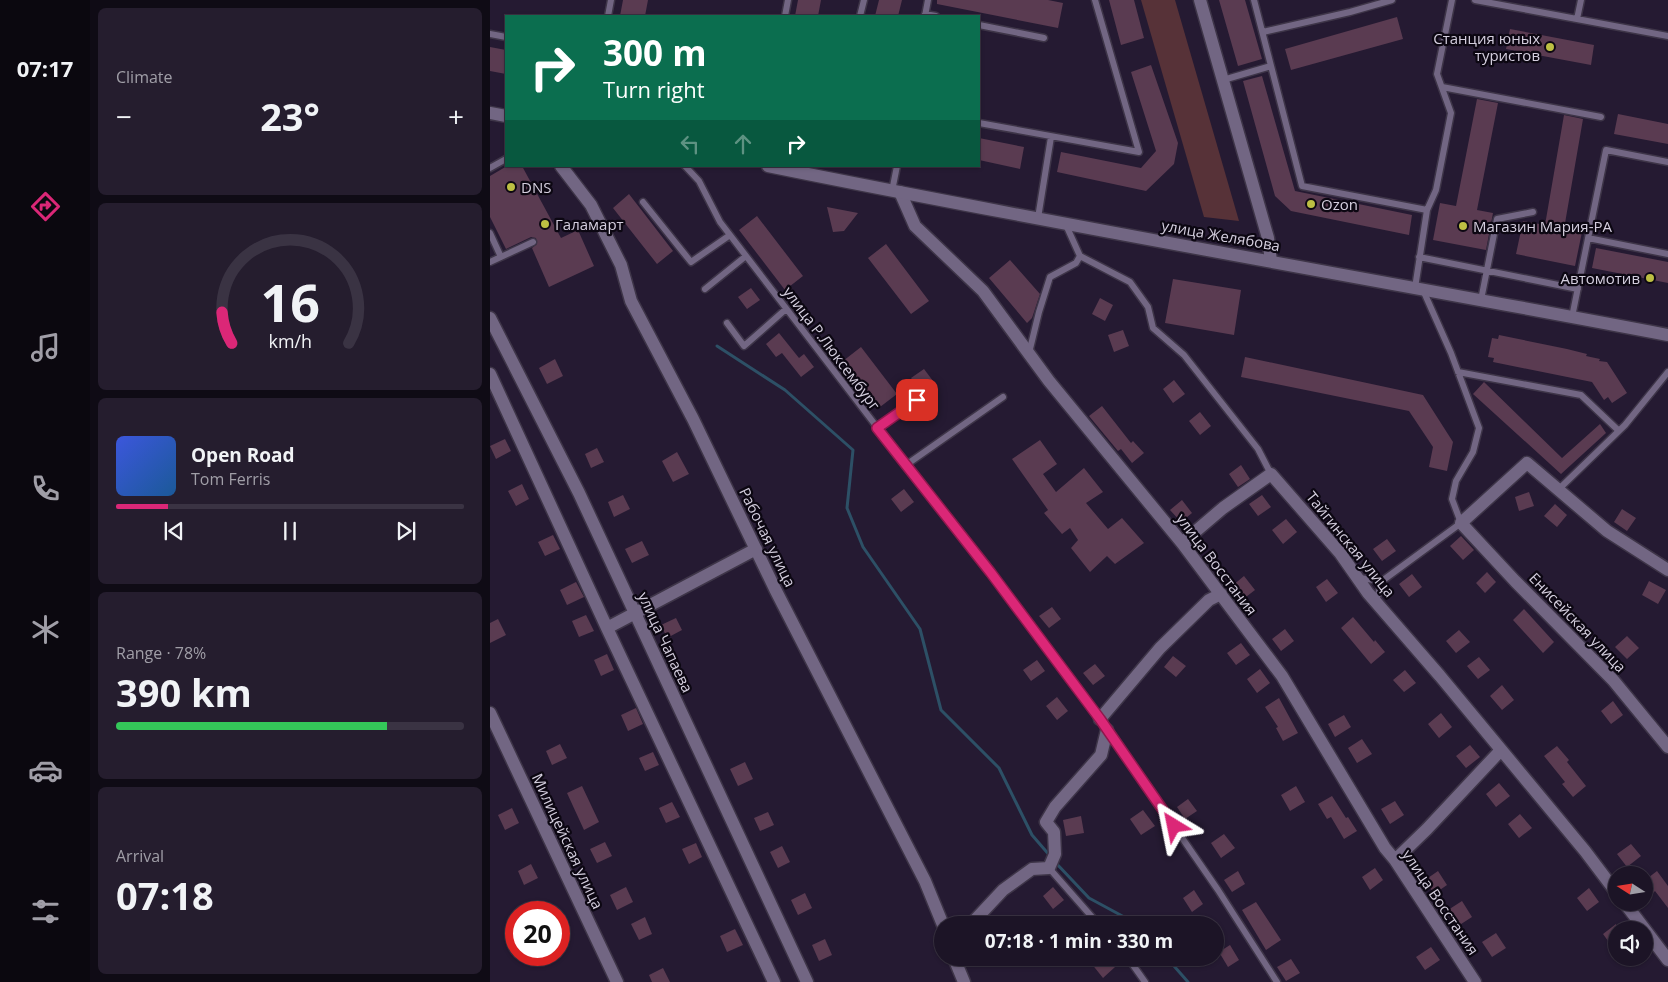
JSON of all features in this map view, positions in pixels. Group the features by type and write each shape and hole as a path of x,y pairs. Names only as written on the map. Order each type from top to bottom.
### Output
{"street":[{"path":"1200,0 1268,238 1271,261"},
{"path":"490,113 505,116"},
{"name":"Рабочая улица","path":"561,167 591,205 621,265 631,301 693,419 756,549 925,881 939,916"},
{"name":"улица Желябова","path":"773,167 1065,224 1668,336"},
{"name":"улица Восстания","path":"896,192 915,226 983,291 1049,381 1182,543 1282,676 1385,848 1395,860 1475,982"},
{"name":"улица Чапаева","path":"490,318 579,493 806,982"},
{"path":"490,374 774,982"},
{"path":"1461,522 1527,463 1560,489 1607,531 1668,570"},
{"path":"1182,543 1224,508 1271,474"},
{"name":"Тайгинская улица","path":"1271,474 1340,553 1376,601 1585,851 1608,881"},
{"name":"Енисейская улица","path":"1461,522 1515,581 1613,680 1668,747"},
{"path":"607,628 756,549"},
{"path":"979,916 1003,890 1032,869 1049,868 1055,854 1054,832 1046,822 1055,807 1101,755 1103,724 1160,648 1209,600 1221,594"},
{"name":"Милицейская улица","path":"490,713 617,982"},
{"path":"1395,860 1428,829 1501,750"},
{"path":"1631,911 1668,960"},
{"path":"957,966 964,982"}],"lane":[{"path":"608,15 611,0"},
{"path":"785,15 788,0"},
{"path":"860,15 864,0"},
{"path":"925,15 928,0"},
{"path":"980,123 1139,152 1095,0"},
{"path":"1254,0 1302,186 1427,210"},
{"path":"1263,32 1350,12 1392,0"},
{"path":"1376,601 1382,581 1461,522 1452,499 1456,481 1473,452 1478,428 1458,372 1419,289 1420,257 1427,210 1436,190 1451,113 1437,74 1452,0"},
{"path":"1475,0 1667,36 1668,28"},
{"path":"1577,19 1581,0"},
{"path":"980,25 1044,38"},
{"path":"490,34 505,37"},
{"path":"1223,80 1271,66"},
{"path":"1442,87 1601,117"},
{"path":"1038,218 1051,137"},
{"path":"1572,317 1606,150 1668,162"},
{"path":"490,168 505,160"},
{"name":"улица Р.Люксембург","path":"686,167 699,181 720,222 877,428 991,573 1103,724 1218,890 1277,982"},
{"path":"896,192 897,167"},
{"path":"643,202 691,262 730,235"},
{"path":"1481,300 1497,219 1533,212"},
{"path":"1029,354 1050,277 1076,263 1080,256 1065,224"},
{"path":"490,232 501,257"},
{"path":"1588,238 1668,254"},
{"path":"490,262 533,242"},
{"path":"705,289 746,256"},
{"name":"Тайгинская улица","path":"1080,256 1130,282 1148,307 1153,328 1184,355 1258,449 1271,474"},
{"path":"1420,257 1578,289"},
{"path":"726,323 744,346 786,309"},
{"path":"1458,372 1581,395 1619,431"},
{"path":"1560,489 1619,431 1668,372"},
{"path":"906,465 1003,397"},
{"path":"877,428 917,400"},
{"path":"1358,578 1382,581"},
{"path":"1049,868 1091,916"},
{"path":"1134,966 1145,982"}],"shaded area":[{"path":"1141,0 1175,0 1239,221 1204,217"}],"building":[{"path":"623,0 648,0 645,15 620,15"},
{"path":"798,0 821,0 818,15 795,15"},
{"path":"879,0 902,0 898,15 875,15"},
{"path":"937,0 1048,0 1063,3 1058,28 937,4"},
{"path":"1109,0 1134,0 1144,38 1121,45"},
{"path":"1219,0 1245,0 1262,59 1238,66"},
{"path":"1397,17 1403,39 1291,70 1285,49"},
{"name":"Станция юных туристов","path":"1510,29 1594,45 1591,65 1506,49"},
{"path":"490,47 505,50 505,74 490,71"},
{"path":"1151,65 1178,143 1174,164 1146,191 1057,172 1061,152 1141,168 1156,151 1131,72"},
{"path":"1262,76 1295,191 1412,215 1409,235 1291,211 1275,196 1243,81"},
{"path":"1477,99 1498,103 1477,210 1493,213 1486,250 1433,240 1440,203 1456,206"},
{"path":"1618,114 1668,124 1668,144 1614,134"},
{"path":"1564,115 1583,119 1564,229 1582,232 1575,266 1516,254 1523,221 1545,225"},
{"path":"980,138 1024,147 1020,169 980,160"},
{"path":"505,167 523,167 561,238 578,230 594,266 549,287 532,248 537,244 536,238 531,237 506,249 490,217 490,176"},
{"path":"629,194 673,251 657,264 613,208"},
{"path":"827,207 858,213 844,231 833,232"},
{"path":"757,216 803,276 785,290 739,230"},
{"path":"886,244 929,301 911,314 868,258"},
{"path":"1596,248 1668,262 1668,283 1592,268"},
{"path":"1010,260 1040,294 1032,318 1027,323 989,278"},
{"path":"1173,279 1241,290 1234,335 1165,323"},
{"path":"751,288 760,300 747,309 738,297"},
{"path":"1100,298 1113,305 1105,321 1092,314"},
{"path":"1123,330 1129,346 1114,352 1108,335"},
{"path":"779,333 799,358 804,354 814,367 801,377 782,353 776,357 766,344"},
{"path":"1499,335 1587,354 1586,356 1607,362 1627,393 1612,403 1608,397 1604,400 1592,382 1493,362 1494,358 1488,357 1492,338 1498,339"},
{"path":"861,347 897,394 880,407 843,361"},
{"path":"1245,357 1423,395 1453,442 1447,471 1429,467 1433,447 1409,411 1241,377"},
{"path":"555,359 563,376 547,384 539,368"},
{"path":"924,369 936,385 924,395 911,378"},
{"path":"1174,380 1185,394 1173,403 1163,389"},
{"path":"1484,382 1562,458 1600,424 1606,433 1561,474 1473,394"},
{"path":"1102,406 1131,443 1133,441 1144,453 1132,463 1121,449 1118,451 1089,416"},
{"path":"1200,412 1211,426 1200,435 1189,421"},
{"path":"505,439 511,451 496,459 490,446"},
{"path":"1040,440 1057,464 1043,474 1056,492 1084,468 1103,492 1086,503 1108,529 1122,518 1144,543 1115,564 1107,556 1090,572 1071,548 1078,540 1070,528 1062,534 1044,513 1048,510 1012,459"},
{"path":"597,448 604,462 591,468 585,454"},
{"path":"677,452 689,474 673,482 662,461"},
{"path":"1241,465 1250,479 1238,487 1229,474"},
{"path":"522,484 529,499 516,506 508,491"},
{"path":"904,489 914,502 901,512 891,499"},
{"path":"1529,492 1534,506 1519,511 1515,497"},
{"path":"623,495 630,509 614,517 608,502"},
{"path":"1262,495 1271,507 1258,516 1249,504"},
{"path":"1182,500 1192,513 1181,522 1170,510"},
{"path":"1555,504 1567,515 1557,527 1544,516"},
{"path":"1622,509 1636,518 1627,531 1614,522"},
{"path":"1286,519 1297,532 1283,544 1272,530"},
{"path":"553,535 560,549 545,556 538,542"},
{"path":"1461,536 1474,550 1463,560 1450,546"},
{"path":"1387,539 1396,551 1382,561 1373,549"},
{"path":"642,541 649,555 632,563 625,549"},
{"path":"1487,572 1496,582 1485,593 1476,583"},
{"path":"1412,574 1422,587 1409,597 1399,584"},
{"path":"1244,576 1255,590 1242,600 1232,586"},
{"path":"1327,579 1338,593 1326,602 1316,587"},
{"path":"1649,581 1666,590 1658,604 1642,595"},
{"path":"576,582 584,597 567,605 560,590"},
{"path":"1052,607 1061,619 1049,628 1039,616"},
{"path":"1524,609 1554,642 1543,653 1513,620"},
{"path":"586,615 594,631 579,637 572,621"},
{"path":"1353,617 1385,652 1371,664 1341,628"},
{"path":"676,618 682,630 667,638 661,625"},
{"path":"498,619 506,635 490,643 490,623"},
{"path":"1285,629 1294,641 1281,651 1272,639"},
{"path":"1459,630 1470,642 1456,653 1446,641"},
{"path":"1627,636 1639,648 1627,659 1615,647"},
{"path":"1241,643 1250,655 1236,665 1227,653"},
{"path":"607,654 614,670 601,676 594,660"},
{"path":"1173,656 1186,666 1176,677 1164,667"},
{"path":"1479,657 1490,670 1478,679 1467,666"},
{"path":"1037,660 1045,671 1031,681 1023,670"},
{"path":"1095,664 1105,676 1093,685 1083,673"},
{"path":"1260,669 1270,683 1257,693 1247,679"},
{"path":"1405,670 1416,683 1404,692 1393,680"},
{"path":"1502,685 1514,700 1502,710 1490,696"},
{"path":"1057,697 1068,711 1057,720 1046,706"},
{"path":"1279,698 1298,733 1283,741 1276,728 1278,727 1265,707"},
{"path":"1613,701 1623,715 1611,724 1601,711"},
{"path":"636,708 643,724 628,731 621,715"},
{"path":"1441,713 1452,727 1439,738 1428,724"},
{"path":"1344,715 1351,727 1335,737 1328,724"},
{"path":"1362,739 1372,754 1357,763 1348,748"},
{"path":"560,744 567,758 552,765 546,751"},
{"path":"1470,745 1480,757 1466,768 1456,756"},
{"path":"1557,746 1586,786 1573,797 1562,784 1565,782 1544,756"},
{"path":"653,752 659,765 645,771 639,758"},
{"path":"745,762 753,779 738,786 730,769"},
{"path":"1499,783 1510,796 1496,807 1486,794"},
{"path":"582,786 599,822 584,830 567,793"},
{"path":"1296,786 1305,802 1290,811 1281,795"},
{"path":"1332,796 1357,831 1344,839 1331,817 1327,819 1318,804"},
{"path":"1188,799 1197,811 1185,819 1177,807"},
{"path":"1395,801 1404,815 1390,824 1381,809"},
{"path":"672,802 680,817 666,823 659,808"},
{"path":"512,808 519,823 505,830 498,815"},
{"path":"1143,810 1155,826 1141,835 1130,819"},
{"path":"768,812 774,825 760,831 754,818"},
{"path":"1520,814 1532,828 1519,838 1508,824"},
{"path":"1081,816 1084,833 1066,836 1063,820"},
{"path":"1224,834 1235,848 1221,858 1211,843"},
{"path":"605,842 612,856 597,863 590,849"},
{"path":"696,843 702,857 689,864 682,849"},
{"path":"1631,844 1641,856 1626,866 1617,854"},
{"path":"782,846 790,862 778,868 770,852"},
{"path":"531,864 538,878 524,885 518,871"},
{"path":"1375,868 1383,880 1370,890 1362,877"},
{"path":"1238,871 1245,884 1232,892 1224,880"},
{"path":"1438,871 1447,885 1434,894 1425,880"},
{"path":"1657,871 1668,886 1668,908 1655,891 1653,893 1653,874"},
{"path":"626,887 633,902 617,910 610,895"},
{"path":"1053,887 1064,900 1053,909 1043,896"},
{"path":"1589,888 1599,902 1587,911 1577,898"},
{"path":"1194,890 1203,904 1192,912 1183,898"},
{"path":"805,893 812,908 798,915 791,900"},
{"path":"1462,901 1472,917 1458,926 1448,910"},
{"path":"1256,902 1281,940 1266,950 1242,910"},
{"path":"645,917 652,934 639,940 631,924"},
{"path":"735,929 743,945 727,952 720,936"},
{"path":"1608,930 1608,941 1603,934"},
{"path":"1496,933 1506,948 1492,957 1482,942"},
{"path":"825,939 832,955 819,961 812,945"},
{"path":"1230,945 1239,960 1228,967 1224,960 1224,949"},
{"path":"1431,947 1440,960 1425,970 1416,957"},
{"path":"1291,959 1300,973 1286,981 1277,967"},
{"path":"1093,966 1115,967 1103,978"},
{"path":"663,968 670,982 652,982 649,975"}],"waterway":[{"path":"717,346 785,390 853,450 847,508 863,547 920,629 941,710 999,768 1032,835 1051,857"},
{"path":"1055,862 1089,898 1122,916"},
{"path":"1174,966 1188,982"}],"place":[{"name":"Станция юных туристов","path":"1550,47"},
{"name":"DNS","path":"511,187"},
{"name":"Ozon","path":"1311,204"},
{"name":"Галамарт","path":"545,224"},
{"name":"Магазин Мария-РА","path":"1463,226"},
{"name":"Автомотив","path":"1650,278"}],"route":[{"path":"917,400 877,428 991,573 1100,719 1174,826"}]}
